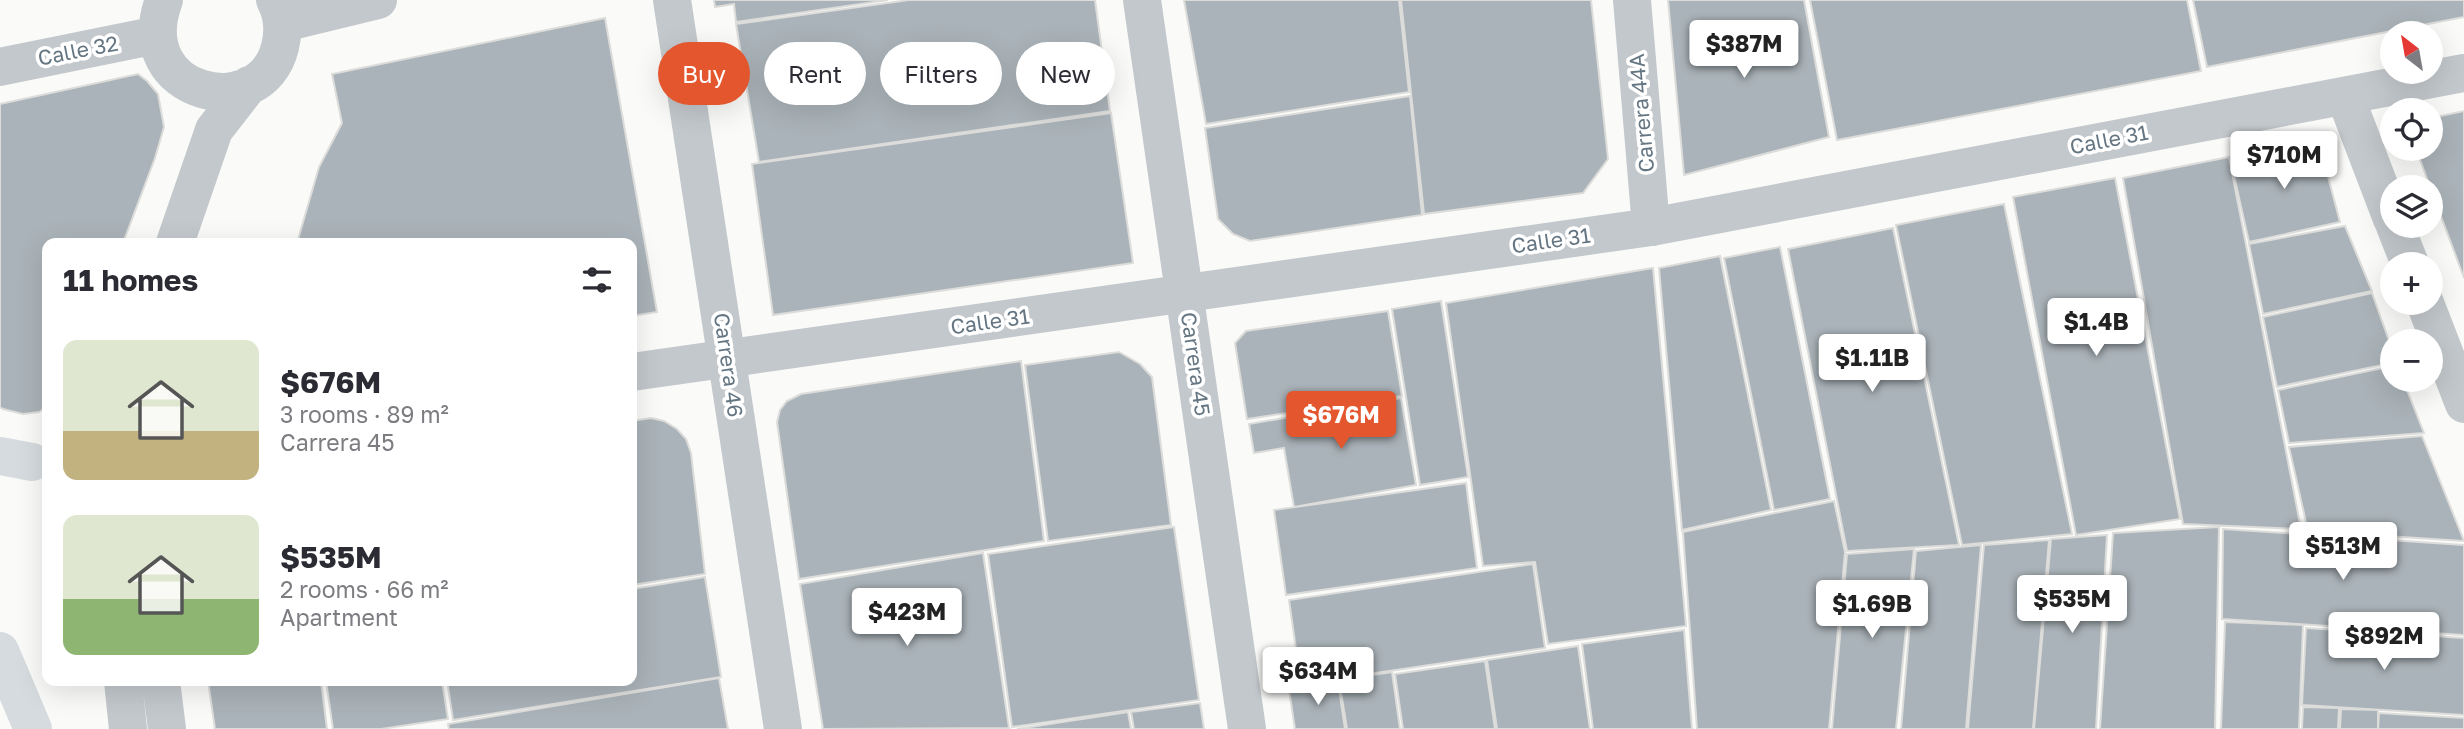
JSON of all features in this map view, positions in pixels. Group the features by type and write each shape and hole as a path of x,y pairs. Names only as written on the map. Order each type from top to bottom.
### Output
{"main road":[{"path":"0,651 33,729"}],"street":[{"path":"178,238 214,130 249,85 261,76 275,59 282,38 279,11 378,0"},
{"name":"Carrera 46","path":"672,0 783,729"},
{"name":"Carrera 45","path":"1142,0 1247,729"},
{"name":"Carrera 44A","path":"1632,0 1651,227"},
{"path":"160,18 161,52 169,68 182,80 197,89 215,93 249,85"},
{"name":"Calle 32","path":"0,67 160,18"},
{"name":"Calle 31","path":"637,371 1651,227 2464,73"},
{"path":"182,80 214,130"},
{"path":"2345,96 2380,188"},
{"path":"2430,315 2464,404"},
{"path":"124,686 128,729"},
{"path":"162,686 167,729"}],"building":[{"path":"714,0 888,0 736,22 734,4 715,7"},
{"path":"909,0 1095,0 1101,42 1016,42 1016,105 1109,105 1110,111 759,162 750,105 750,42 739,42 736,24"},
{"path":"1184,0 1399,0 1409,92 1206,124"},
{"path":"1401,0 1591,0 1608,159 1583,193 1424,214"},
{"path":"1668,0 1804,0 1829,137 1684,175"},
{"path":"1810,0 2187,0 2201,71 1837,140"},
{"path":"2193,0 2464,0 2464,17 2443,21 2380,21 2380,33 2207,67"},
{"path":"605,18 657,312 637,315 637,238 298,238 319,167 342,123 332,74"},
{"path":"138,74 158,94 164,127 125,238 42,238 42,410 23,414 0,407 0,104"},
{"path":"1410,96 1422,215 1250,241 1233,234 1218,219 1205,128"},
{"path":"2464,111 2464,278 2443,222 2443,175 2426,175 2420,161 2443,161 2443,115"},
{"path":"1111,113 1133,263 773,315 752,164"},
{"path":"2308,140 2321,150 2340,222 2249,242 2230,158"},
{"path":"2229,157 2301,529 2183,524 2123,178"},
{"path":"2115,178 2180,519 2076,535 2013,197"},
{"path":"2004,204 2072,534 1962,545 1896,225"},
{"path":"2345,226 2372,291 2263,314 2249,244"},
{"path":"1893,228 1959,545 1847,551 1788,249"},
{"path":"1780,247 1830,499 1774,510 1724,258"},
{"path":"1720,256 1771,510 1682,530 1659,268"},
{"path":"1653,268 1686,626 1548,644 1535,562 1483,566 1446,303"},
{"path":"2372,293 2385,329 2380,329 2380,366 2277,387 2263,317"},
{"path":"1441,301 1468,477 1420,485 1392,309"},
{"path":"1388,311 1402,396 1247,419 1235,343 1246,331"},
{"path":"1119,352 1140,364 1152,377 1171,525 1048,541 1025,365"},
{"path":"1021,361 1044,541 799,579 777,422 780,410 787,401 801,394"},
{"path":"2380,369 2380,392 2408,392 2424,433 2289,443 2278,390"},
{"path":"1401,398 1416,485 1294,507 1284,448 1254,453 1249,424"},
{"path":"651,418 664,421 686,439 691,453 705,574 637,584 637,420"},
{"path":"2422,436 2464,541 2308,531 2289,447"},
{"path":"1466,483 1477,568 1286,595 1274,510"},
{"path":"1834,501 1845,552 1829,729 1697,729 1683,532"},
{"path":"1174,527 1199,700 1012,727 988,554"},
{"path":"2219,527 2215,729 2100,729 2113,533"},
{"path":"2223,529 2464,545 2464,635 2222,619"},
{"path":"2107,535 2096,729 2034,729 2051,539"},
{"path":"2049,540 2033,729 1968,729 1984,545"},
{"path":"1981,545 1966,729 1901,729 1916,551"},
{"path":"1914,549 1896,729 1832,729 1847,554"},
{"path":"983,553 1009,728 823,729 800,584"},
{"path":"1533,564 1545,648 1301,684 1289,600"},
{"path":"705,577 721,677 453,720 448,686 637,686 637,588"},
{"path":"2225,622 2303,625 2299,729 2221,729"},
{"path":"2306,628 2464,638 2464,715 2302,705"},
{"path":"1684,630 1692,729 1593,729 1582,644"},
{"path":"1578,646 1590,729 1497,729 1487,660"},
{"path":"1485,661 1495,729 1403,729 1395,674"},
{"path":"1392,672 1400,729 1347,729 1339,680"},
{"path":"719,678 728,729 449,729 448,724"},
{"path":"1338,682 1345,729 1295,729 1289,690"},
{"path":"209,686 322,686 327,729 215,729"},
{"path":"327,686 443,686 448,719 381,729 333,729"},
{"path":"1200,703 1204,729 1134,729 1131,712"},
{"path":"2303,707 2339,708 2338,729 2302,729"},
{"path":"2341,709 2378,710 2378,729 2340,729"},
{"path":"1128,712 1131,729 1017,729"},
{"path":"2379,713 2464,718 2464,729 2378,729"}]}
